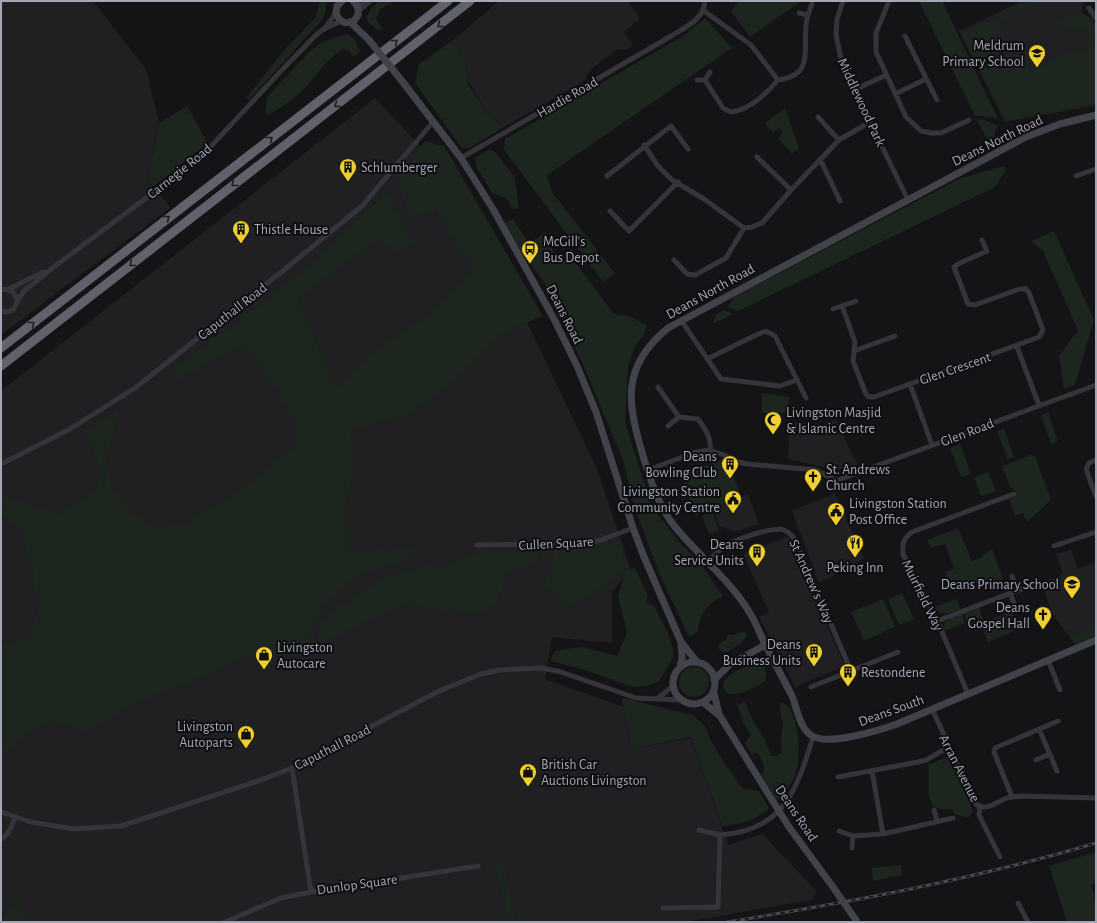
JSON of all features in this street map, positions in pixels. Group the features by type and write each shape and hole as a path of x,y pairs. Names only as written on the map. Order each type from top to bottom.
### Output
{"highway":[{"path":"1,348 448,1"},
{"path":"1,366 470,1"}],"street":[{"path":"354,2 366,1"},
{"path":"337,5 341,21 350,22 370,1"},
{"path":"705,1 704,10 749,43 778,80"},
{"name":"Middlewood Park","path":"843,1 837,19 836,34 842,64 908,200"},
{"path":"889,1 876,33 876,52 906,117 921,131 941,133 969,120"},
{"name":"Deans Road","path":"354,2 362,32"},
{"path":"705,80 723,108 731,112 752,103 778,80 791,78 801,69 804,62 808,15 812,4"},
{"name":"Carnegie Road","path":"2,312 13,310 24,290 201,157 280,72 324,29 337,5"},
{"path":"1089,8 1096,18"},
{"name":"Hardie Road","path":"461,158 674,35 699,17 704,10"},
{"path":"799,13 808,15"},
{"name":"Carnegie Road","path":"324,29 341,21"},
{"name":"Deans Road","path":"350,22 369,40 461,158 493,209 532,278 577,366 596,412 633,528 681,642 697,662"},
{"path":"905,36 937,100"},
{"path":"705,80 710,72"},
{"path":"854,90 886,75"},
{"path":"895,94 926,79"},
{"path":"697,80 705,80"},
{"name":"Deans North Road","path":"765,645 751,615 736,593 672,522 660,502 648,470 631,406 631,389 634,373 641,358 655,338 681,320 1026,137 1060,124 1096,115"},
{"path":"818,117 839,140"},
{"name":"Caputhall Road","path":"1,464 70,429 135,388 362,206 433,122"},
{"path":"644,145 658,166 678,182 744,228 762,223 839,140 870,122"},
{"path":"607,176 644,145 670,126 688,149"},
{"path":"757,157 791,190"},
{"path":"820,159 840,200"},
{"path":"1076,176 1096,169"},
{"path":"610,211 629,231 678,182"},
{"path":"674,260 687,274 695,274 726,258 744,228"},
{"name":"Glen Crescent","path":"932,445 910,384 1017,347 1039,337 1043,330 1029,293 1026,289 1020,289 975,305 968,304 954,267 987,251 982,240"},
{"name":"Carnegie Road","path":"1,290 9,289 55,266"},
{"path":"9,289 14,292 18,300"},
{"path":"833,309 856,301"},
{"path":"842,306 855,342 853,361 866,394 869,397 874,397 910,384"},
{"path":"681,320 721,379 780,386 797,380"},
{"path":"707,359 756,335 766,332 775,336 806,398"},
{"path":"854,351 895,336"},
{"path":"1017,347 1040,405"},
{"name":"Glen Road","path":"710,450 724,455 734,461 747,464 816,470 835,480 838,480 1096,385"},
{"path":"648,470 696,452 710,450 711,443 707,431 698,419 680,417 664,400 658,387"},
{"path":"668,426 680,417"},
{"path":"1096,460 1089,463 1086,469 1096,497"},
{"name":"Muirfield Way","path":"968,694 937,621 903,554 902,543 905,537 912,532 1014,494"},
{"name":"Cullen Square","path":"477,545 588,543 601,540 633,528"},
{"name":"St Andrew's Way","path":"707,562 725,546 764,531 783,529 790,533 795,540 851,671"},
{"path":"1054,546 1096,532"},
{"path":"1012,576 1017,591"},
{"path":"937,621 1024,588"},
{"path":"1010,594 1015,606"},
{"name":"Deans South","path":"813,737 819,739 832,739 873,733 1096,640"},
{"name":"Deans Road","path":"680,667 682,658 681,642"},
{"path":"699,830 720,834 734,834 769,820 790,798 803,771 813,737 806,731 792,696 765,645 729,665 714,680"},
{"path":"811,687 898,652"},
{"path":"1048,660 1060,690"},
{"path":"710,668 714,680 714,693 704,703 696,705 687,704 677,696 673,686 674,676 680,667 689,662 697,662 710,668 729,665"},
{"name":"Caputhall Road","path":"1,812 31,822 74,828 120,826 261,780 292,768 439,691 481,674 500,670 528,668 561,672 636,698 681,700"},
{"path":"656,699 673,686"},
{"name":"Deans Road","path":"714,693 720,716 769,795 789,826 857,921"},
{"name":"Deans Road","path":"704,703 720,716"},
{"name":"Arran Avenue","path":"932,709 948,747 976,804 980,807 987,807 1012,797 1096,798"},
{"path":"1012,797 994,752 995,748 1058,721"},
{"path":"1039,729 1057,771"},
{"path":"838,777 872,772 926,760 948,747"},
{"path":"1036,760 1050,754"},
{"name":"Dunlop Square","path":"292,768 311,892 478,866"},
{"path":"872,772 883,834"},
{"path":"980,807 979,816 1000,858"},
{"path":"934,810 937,821"},
{"path":"1,839 6,836 15,817"},
{"path":"839,831 853,836 883,834 953,818"},
{"path":"663,908 718,907 720,834"},
{"path":"852,848 853,836"},
{"path":"225,922 281,898 311,892"},
{"path":"1018,903 1028,922"}],"shaded area":[{"path":"1,1 93,1 146,69 159,123 147,181 171,207 1,335"},
{"path":"320,1 327,1 325,14 320,22 249,100 246,98 285,49 316,17"},
{"path":"379,1 396,1 380,9 376,18 382,29 379,31 367,21 367,18 369,12"},
{"path":"499,1 627,1 640,18 624,32 633,44 627,50 617,49 591,69 583,82 504,127 487,114 468,80 466,61 452,41"},
{"path":"739,1 801,1 750,37 731,11"},
{"path":"919,1 942,1 998,119 975,116"},
{"name":"Meldrum Primary School","path":"1022,1 1083,1 1083,13 1093,19 1096,27 1096,105 1005,122 959,31"},
{"path":"1024,1 1032,1 1029,3 1032,10 1019,9 1005,12"},
{"path":"1017,11 1007,18 990,42 993,54 1002,63 1023,60 1027,68 1034,70 1070,49 1080,53 1086,49 1091,38 1087,31 1075,27 1069,30 1067,26 1064,27 1062,24 1057,27 1056,23 1062,19 1060,15 1065,18 1070,18 1073,14 1081,14 1090,18 1096,28 1096,104 1005,121 961,33 994,18"},
{"path":"705,18 732,48 547,175 552,192 615,273 603,282 504,150 505,139 683,36"},
{"path":"346,34 354,38 360,51 354,57 349,51 343,49 338,52 297,95 279,109 267,115 265,112 267,97 311,50 322,42"},
{"path":"452,41 466,61 468,84 487,114 504,127 470,148 462,148 415,83 419,64"},
{"path":"375,98 466,194 598,471 631,570 612,592 612,643 552,637 545,679 624,707 632,749 691,738 728,845 762,834 817,891 811,900 685,922 1,922 1,391"},
{"path":"187,106 208,143 153,187 147,181 159,123"},
{"path":"785,108 799,148 792,154 778,138 783,132 779,128 773,133 765,123"},
{"path":"981,119 997,125 994,137 987,139 977,120"},
{"path":"425,141 444,146 543,316 504,332 446,389 405,416 351,429 353,471 347,496 350,550 413,548 412,558 358,575 321,609 308,634 314,665 291,651 257,650 211,673 137,703 88,731 45,721 1,754 1,646 28,638 37,612 32,567 20,530 1,513 1,494 58,514 95,492 101,472 86,430 120,409 106,459 112,489 131,512 153,527 180,526 231,497 295,446 296,424 246,344 175,381 170,371 259,306 327,250 386,193 415,242 394,253 379,238 297,299 336,388 375,350 432,313 472,271 436,210 410,219 395,177"},
{"path":"491,149 496,153 515,178 519,208 512,209 507,198 492,193 476,166 475,157"},
{"path":"1004,166 1006,170 995,187 738,311 727,307 734,297 961,178"},
{"path":"513,219 529,243 546,232 556,258 561,255 570,255 614,314 629,316 647,325 643,336 635,346 628,366 625,422 652,507 680,543 699,561 723,596 712,603 705,610 700,619 698,632 689,637 660,575 635,509 623,460 584,367 545,284 516,244 504,223"},
{"path":"1054,231 1094,320 1075,385 1064,389 1059,356 1078,330 1043,251 1031,241"},
{"path":"724,310 733,314 713,324 716,314"},
{"path":"762,393 789,397 787,413 762,413"},
{"path":"1048,412 1058,441 1051,444 1041,415"},
{"path":"836,420 858,467 836,470 788,459 789,423 808,423 808,429"},
{"path":"1004,429 1014,457 1008,460 997,431"},
{"path":"960,444 971,474 961,477 950,448"},
{"path":"1031,455 1035,456 1051,500 1027,522 1023,513 1015,516 1009,499 1017,496 1016,492 1010,487 1002,466"},
{"path":"721,460 731,469 741,497 695,516 682,475"},
{"path":"988,472 996,491 981,496 974,477"},
{"path":"835,493 864,559 819,583 792,511"},
{"path":"748,494 759,524 735,532 719,526 713,509"},
{"path":"712,512 719,530 709,534 702,516"},
{"path":"958,528 972,561 980,558 992,549 1003,579 986,585 985,583 980,585 979,583 956,592 945,572 954,569 945,544 931,548 927,540"},
{"path":"788,536 845,666 795,687 759,617 769,612 743,554"},
{"path":"619,542 625,566 601,588 566,609 558,594 544,586 555,550"},
{"path":"484,549 539,552 535,565 510,571 496,604 482,614 402,605 315,647 319,627 341,605 363,593 380,578 427,566 448,566"},
{"name":"Deans Primary School","path":"1071,550 1078,569 1096,563 1096,636 1075,644 1053,615 1041,583 1063,574 1056,554"},
{"path":"635,568 648,595 646,602 654,606 668,633 674,653 672,660 659,681 648,686 632,687 585,670 550,661 555,651 582,647 617,656 627,633 618,595 626,570"},
{"path":"902,593 914,619 899,625 888,599"},
{"path":"883,599 895,627 864,641 851,612"},
{"path":"957,599 960,609 953,612 942,614 936,611 934,607"},
{"path":"979,607 984,621 968,627 964,613"},
{"path":"1012,611 1018,629 988,642 981,623"},
{"path":"962,614 965,623 944,631 945,621"},
{"path":"1096,625 1096,635 1075,644 1070,638"},
{"path":"745,631 747,636 741,643 726,653 719,650 719,645 721,642 726,640 728,634 733,635"},
{"path":"760,663 766,671 765,681 741,693 727,693 723,687 724,680 740,669"},
{"path":"694,667 705,671 709,682 705,693 694,697 683,693 679,682 683,671"},
{"path":"622,698 693,715 705,726 710,739 723,761 742,788 759,791 769,808 747,822 722,826 691,737 632,749"},
{"path":"745,702 753,721 765,739 771,756 776,756 782,752 781,735 783,723 780,712 780,704 783,703 789,708 796,724 799,745 796,773 793,780 777,800 762,776 764,766 758,753 751,754 745,743 751,735 744,724 737,705"},
{"path":"947,757 951,759 973,811 969,817 955,815 952,809 935,807 931,802 928,789 928,765"},
{"path":"1096,852 1096,883 1091,885 1096,904 1096,922 1067,922 1049,866"},
{"path":"503,860 516,922 508,922 495,865"},
{"path":"901,865 902,875 873,881 872,868"},
{"path":"17,897 26,922 1,922"}],"railway":[{"path":"727,922 866,898 959,879 1096,843"}],"place":[{"name":"Meldrum Primary School","path":"1037,68"},
{"name":"Schlumberger","path":"348,182"},
{"name":"Thistle House","path":"241,244"},
{"name":"McGill's Bus Depot","path":"530,264"},
{"name":"Livingston Masjid & Islamic Centre","path":"773,435"},
{"name":"Deans Bowling Club","path":"730,479"},
{"name":"St. Andrews Church","path":"813,492"},
{"name":"Livingston Station Community Centre","path":"733,514"},
{"name":"Livingston Station Post Office","path":"836,526"},
{"name":"Peking Inn","path":"855,558"},
{"name":"Deans Service Units","path":"757,567"},
{"name":"Deans Primary School","path":"1072,599"},
{"name":"Deans Gospel Hall","path":"1043,630"},
{"name":"Deans Business Units","path":"814,667"},
{"name":"Livingston Autocare","path":"264,670"},
{"name":"Restondene","path":"848,687"},
{"name":"Livingston Autoparts","path":"246,749"},
{"name":"British Car Auctions Livingston","path":"528,787"}]}
